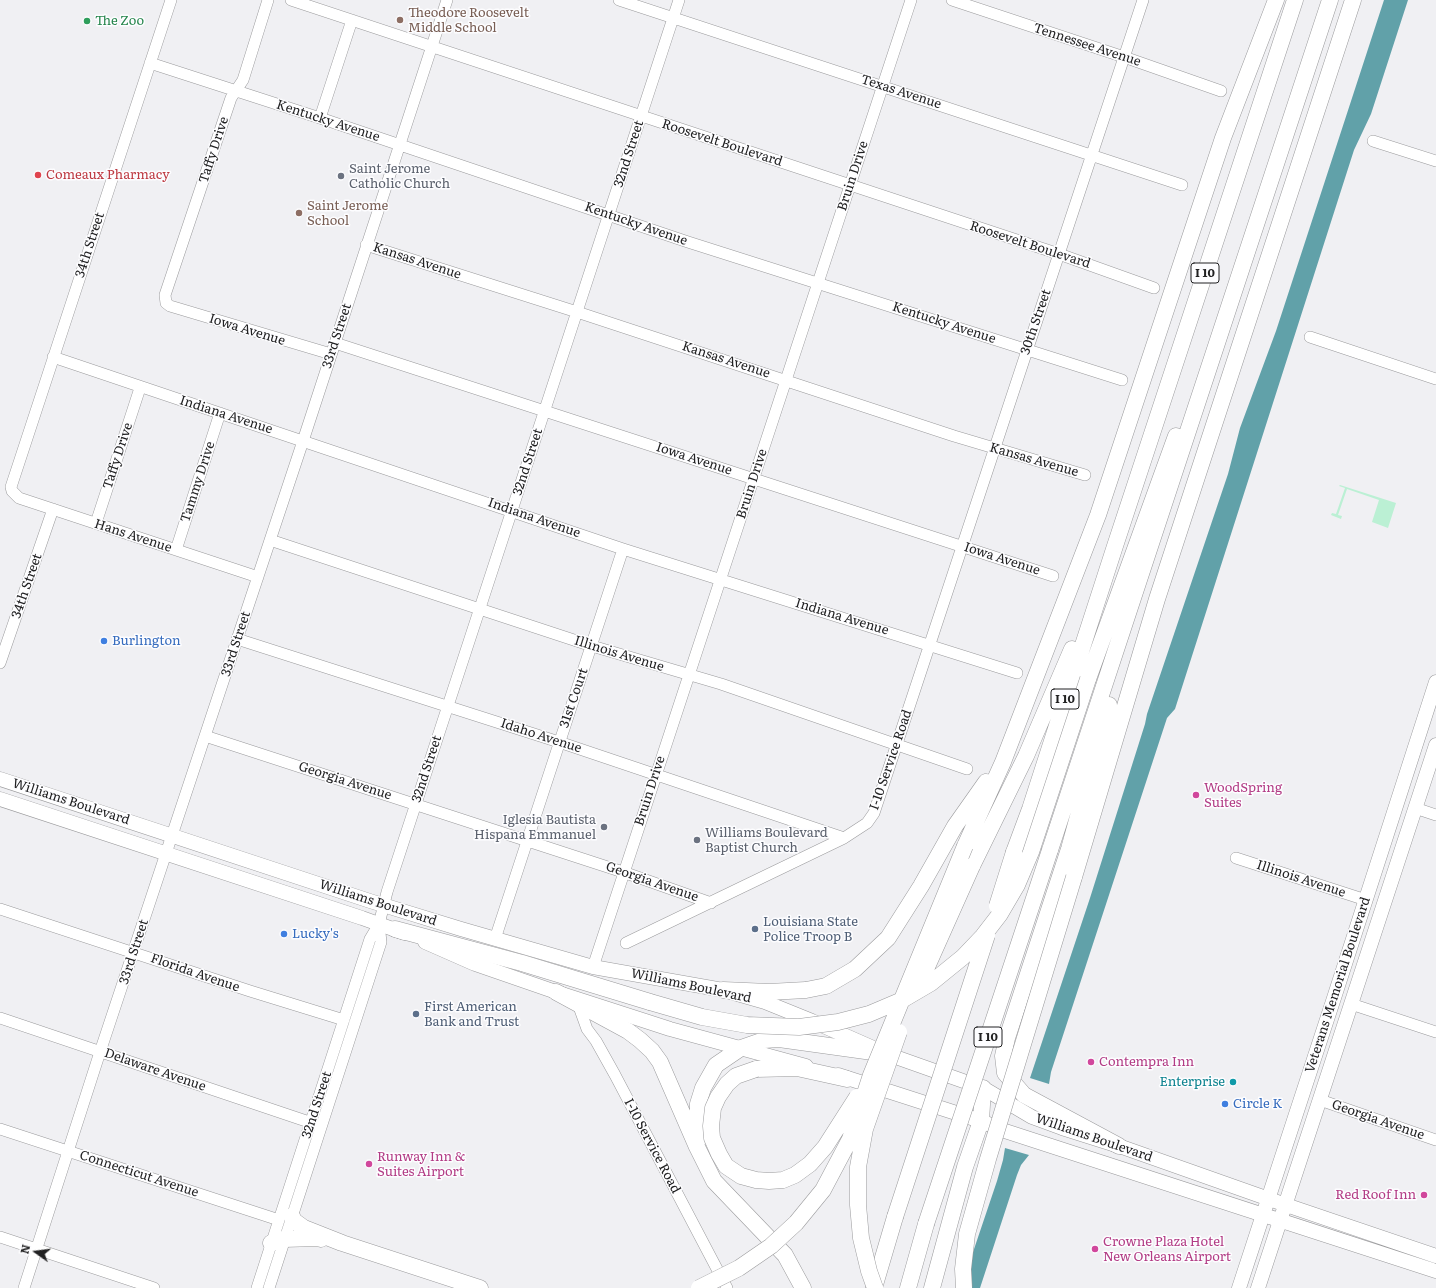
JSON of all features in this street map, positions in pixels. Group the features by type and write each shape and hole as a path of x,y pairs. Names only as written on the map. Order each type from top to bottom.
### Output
{"highway":[{"path":"700,1288 739,1268 771,1246 796,1223 823,1190 850,1140 871,1075 965,846 1003,762 1098,514 1223,138 1276,0"},
{"name":"I 10","path":"875,1288 895,1217 1014,852 1032,802 1295,0"},
{"name":"I 10","path":"908,1288 926,1224 1330,0"},
{"path":"964,1288 963,1269 967,1234 988,1159 1157,599 1353,0"},
{"path":"395,929 522,963 702,1016 746,1025 792,1027 838,1022 869,1014 902,1000 931,983 963,957 983,936 1000,914 1017,885 1031,852 1088,679 1289,124"},
{"path":"875,1288 861,1238 858,1205 858,1167 865,1129 905,1016 972,866 1026,756 1115,546"},
{"path":"1119,1146 1024,1095 1005,1073 1003,1056 1010,1030 1069,849 1112,695 1136,590"},
{"path":"722,990 769,992 826,986 855,969 888,938 921,886 955,826 981,789 1003,762"},
{"path":"556,992 628,1031 652,1051 660,1062 696,1147 714,1181 785,1255 803,1288"},
{"path":"696,1147 698,1104 703,1088 716,1065 742,1048 764,1040 779,1039 887,1054"},
{"path":"847,1078 797,1068 756,1069 736,1076 727,1084 718,1097 713,1108 711,1126 712,1138 726,1166 741,1176 756,1180 783,1180 795,1175 810,1164 825,1147 871,1075"},
{"path":"932,1288 965,1167 980,1121 983,1088"},
{"path":"965,1167 982,1138 990,1132 1005,1131"},
{"path":"285,1218 293,1220 304,1228 342,1243 480,1288"},
{"path":"278,1241 316,1238 342,1243"}],"main road":[{"name":"Veterans Memorial Boulevard","path":"1239,1288 1436,682"},
{"path":"1427,709 1431,717 1417,762 1419,769 1427,772"},
{"name":"Veterans Memorial Boulevard","path":"1258,1288 1436,744"},
{"name":"Williams Boulevard","path":"0,779 384,906 494,939 593,967 722,990 765,1002 887,1054 983,1088 1032,1117 1436,1256"},
{"path":"0,786 30,789"},
{"name":"Williams Boulevard","path":"0,799 395,929 475,964 556,992 670,1029 785,1059 847,1078 1436,1271"},
{"path":"1351,1004 1356,971 1386,877 1385,871 1376,868"},
{"path":"1315,1058 1318,1073 1326,1079"}],"street":[{"name":"34th Street","path":"12,491 11,487 52,357 171,0"},
{"name":"Taffy Drive","path":"166,302 168,288 231,98 244,80 268,0"},
{"name":"Roosevelt Boulevard","path":"290,0 1059,254 1154,288"},
{"name":"33rd Street","path":"24,1288 100,1052 303,441 447,0"},
{"name":"Texas Avenue","path":"619,0 1182,185"},
{"name":"32nd Street","path":"343,1042 344,1020 370,939 379,924 387,892 415,804 679,0"},
{"name":"Bruin Drive","path":"593,967 688,674 754,479 911,0"},
{"name":"Tennessee Avenue","path":"952,0 1221,91"},
{"name":"30th Street","path":"930,644 1143,0"},
{"path":"320,118 352,20"},
{"name":"Kentucky Avenue","path":"150,63 236,90 609,215 1122,380"},
{"path":"1373,141 1436,161"},
{"name":"Kansas Avenue","path":"366,245 577,312 954,436 1086,475"},
{"name":"Iowa Avenue","path":"166,302 170,306 331,354"},
{"path":"1310,337 1436,379"},
{"name":"Iowa Avenue","path":"335,343 962,545 1053,576"},
{"name":"Indiana Avenue","path":"52,357 140,388 220,413 623,549 930,644 1017,673"},
{"name":"Taffy Drive","path":"96,524 140,388"},
{"name":"Tammy Drive","path":"176,550 220,413"},
{"name":"Hans Avenue","path":"12,491 19,498 258,577"},
{"name":"34th Street","path":"0,663 53,509"},
{"name":"Illinois Avenue","path":"270,540 479,610 592,646 721,684 967,768"},
{"name":"31st Court","path":"494,939 623,549"},
{"name":"Idaho Avenue","path":"237,639 559,742 844,838"},
{"name":"I-10 Service Road","path":"626,943 844,838 867,823 874,813 930,644"},
{"name":"Georgia Avenue","path":"205,736 624,872 711,903"},
{"path":"1415,808 1436,815"},
{"name":"Illinois Avenue","path":"1236,858 1366,900"},
{"name":"Florida Avenue","path":"0,909 250,991 344,1020"},
{"name":"32nd Street","path":"268,1288 278,1241 285,1218 343,1042 381,942 379,924"},
{"name":"I-10 Service Road","path":"578,1004 587,1029 615,1075 727,1288"},
{"path":"1351,1004 1436,1032"},
{"name":"Delaware Avenue","path":"0,1018 316,1124"},
{"name":"Georgia Avenue","path":"1320,1100 1436,1140"},
{"name":"Connecticut Avenue","path":"0,1129 285,1218"},
{"path":"0,1237 154,1288"},
{"name":"32nd Street","path":"257,1288 278,1241"}],"green space":[{"path":"1340,485 1396,503 1388,528 1372,522 1379,500 1347,489 1338,515 1342,516 1341,519 1331,515 1332,513 1336,514 1345,488 1339,486"}],"water":[{"path":"1384,0 1408,0 1371,114 1354,150 1175,709 1167,718 1051,1072 1049,1084 1030,1078 1090,898 1147,714 1228,474 1240,428 1276,331"},
{"path":"1005,1148 1029,1155 1021,1165 1017,1175 980,1288 959,1288 971,1258 997,1181"}],"place":[{"name":"Theodore Roosevelt Middle School","path":"400,20"},
{"name":"The Zoo","path":"87,21"},
{"name":"Comeaux Pharmacy","path":"38,175"},
{"name":"Saint Jerome Catholic Church","path":"341,176"},
{"name":"Saint Jerome School","path":"299,213"},
{"name":"Burlington","path":"104,641"},
{"name":"WoodSpring Suites","path":"1196,795"},
{"name":"Iglesia Bautista Hispana Emmanuel","path":"604,827"},
{"name":"Williams Boulevard Baptist Church","path":"697,840"},
{"name":"Louisiana State Police Troop B","path":"755,929"},
{"name":"Lucky's","path":"284,934"},
{"name":"First American Bank and Trust","path":"416,1014"},
{"name":"Contempra Inn","path":"1091,1062"},
{"name":"Enterprise","path":"1233,1082"},
{"name":"Circle K","path":"1225,1104"},
{"name":"Runway Inn & Suites Airport","path":"369,1164"},
{"name":"Red Roof Inn","path":"1424,1195"},
{"name":"Crowne Plaza Hotel New Orleans Airport","path":"1095,1249"}]}
